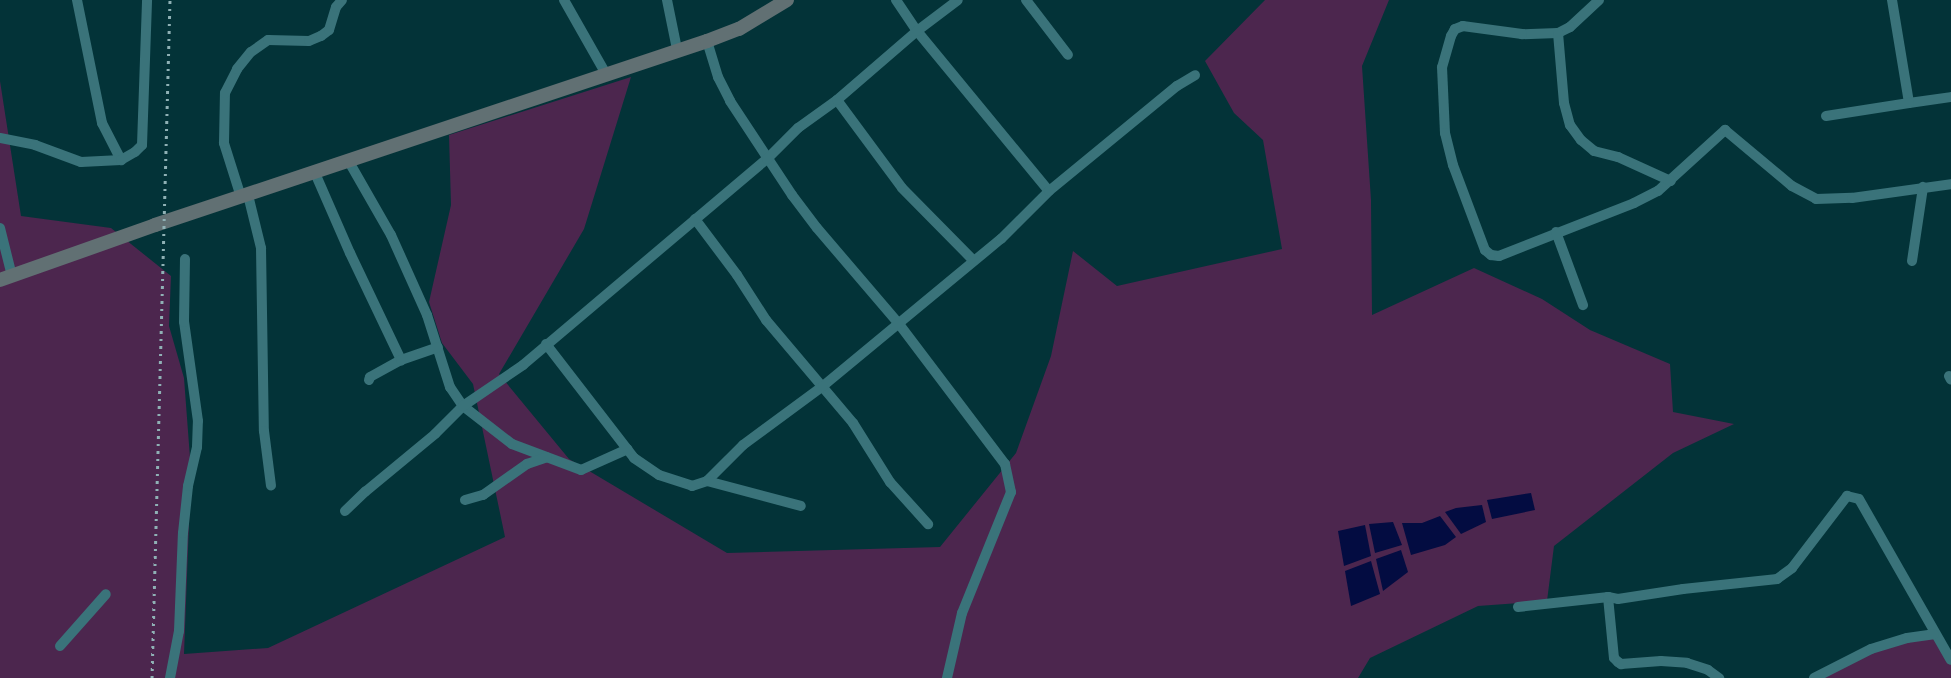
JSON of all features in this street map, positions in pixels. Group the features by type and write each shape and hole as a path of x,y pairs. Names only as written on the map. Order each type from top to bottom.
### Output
{"street":[{"path":"77,0 102,122 121,160"},
{"path":"0,138 36,145 81,162 121,160 135,152 142,145 148,0"},
{"path":"271,486 264,430 261,248 224,143 225,93 237,70 252,52 268,40 309,41 329,30 336,7 342,0"},
{"path":"564,0 606,74"},
{"path":"667,0 677,49"},
{"path":"0,228 6,278 155,225 738,29 786,0"},
{"path":"896,0 916,32 1049,191"},
{"path":"345,511 435,434 463,406 523,365 767,159 798,128 837,100 916,32 958,0"},
{"path":"1026,0 1068,54"},
{"path":"1599,0 1570,27 1558,33 1522,34 1463,26 1455,29 1451,36 1442,67 1445,133 1485,250 1491,255 1499,256 1658,191 1725,130 1792,186 1816,199 1834,200 1951,184"},
{"path":"1892,0 1909,103"},
{"path":"1558,33 1564,103 1570,125 1581,140 1594,151 1618,157 1671,181"},
{"path":"707,40 718,76 730,101 767,159 817,228 899,324 1005,464 1011,492 962,613 947,678"},
{"path":"546,344 634,458 659,475 692,486 707,481 743,445 823,386 899,324 1027,216 1049,191 1177,86 1195,75"},
{"path":"1826,116 1951,97"},
{"path":"837,100 902,188 973,260"},
{"path":"348,160 391,235 427,315 450,387 463,406 512,444 581,470 628,449"},
{"path":"314,173 350,254 401,360"},
{"path":"1912,261 1923,187"},
{"path":"695,219 737,275 766,320 853,423 890,482 928,524"},
{"path":"1556,232 1583,305"},
{"path":"170,678 179,631 183,533 188,486 197,447 198,420 184,322 185,259"},
{"path":"369,380 370,377 401,360 438,347"},
{"path":"465,500 483,495 526,464 547,457"},
{"path":"707,481 801,506"},
{"path":"1518,607 1608,597 1618,599 1633,595 1777,580 1792,568 1847,496 1859,499 1934,634 1951,660"},
{"path":"60,646 106,594"},
{"path":"1608,597 1614,658 1618,662 1621,664 1661,661 1687,663 1708,670 1715,677"},
{"path":"1814,678 1871,649 1907,638 1934,634"}],"shaded area":[{"path":"1265,0 1389,0 1362,66 1371,200 1372,315 1474,268 1542,299 1590,330 1670,364 1673,412 1734,424 1673,453 1554,546 1547,601 1478,606 1370,658 1358,678 0,678 0,81 21,216 111,228 171,276 169,326 184,378 191,471 184,654 268,648 505,537 473,384 442,343 429,302 451,205 449,135 631,77 584,229 499,374 569,459 727,553 940,547 1016,453 1051,356 1073,251 1117,286 1282,249 1263,140 1234,113 1205,61"},
{"path":"1531,493 1535,510 1492,519 1487,500"},
{"path":"1482,505 1486,522 1461,534 1445,512 1456,508"},
{"path":"1440,516 1456,537 1445,545 1411,555 1402,523 1422,523"},
{"path":"1393,522 1402,545 1375,553 1369,524"},
{"path":"1365,525 1371,556 1344,566 1338,531"},
{"path":"1401,550 1408,572 1383,591 1376,559"},
{"path":"1371,561 1380,594 1351,606 1345,571"},
{"path":"1934,634 1951,660 1951,678 1814,678 1871,649"}],"railway":[{"path":"152,678 170,0"}]}
